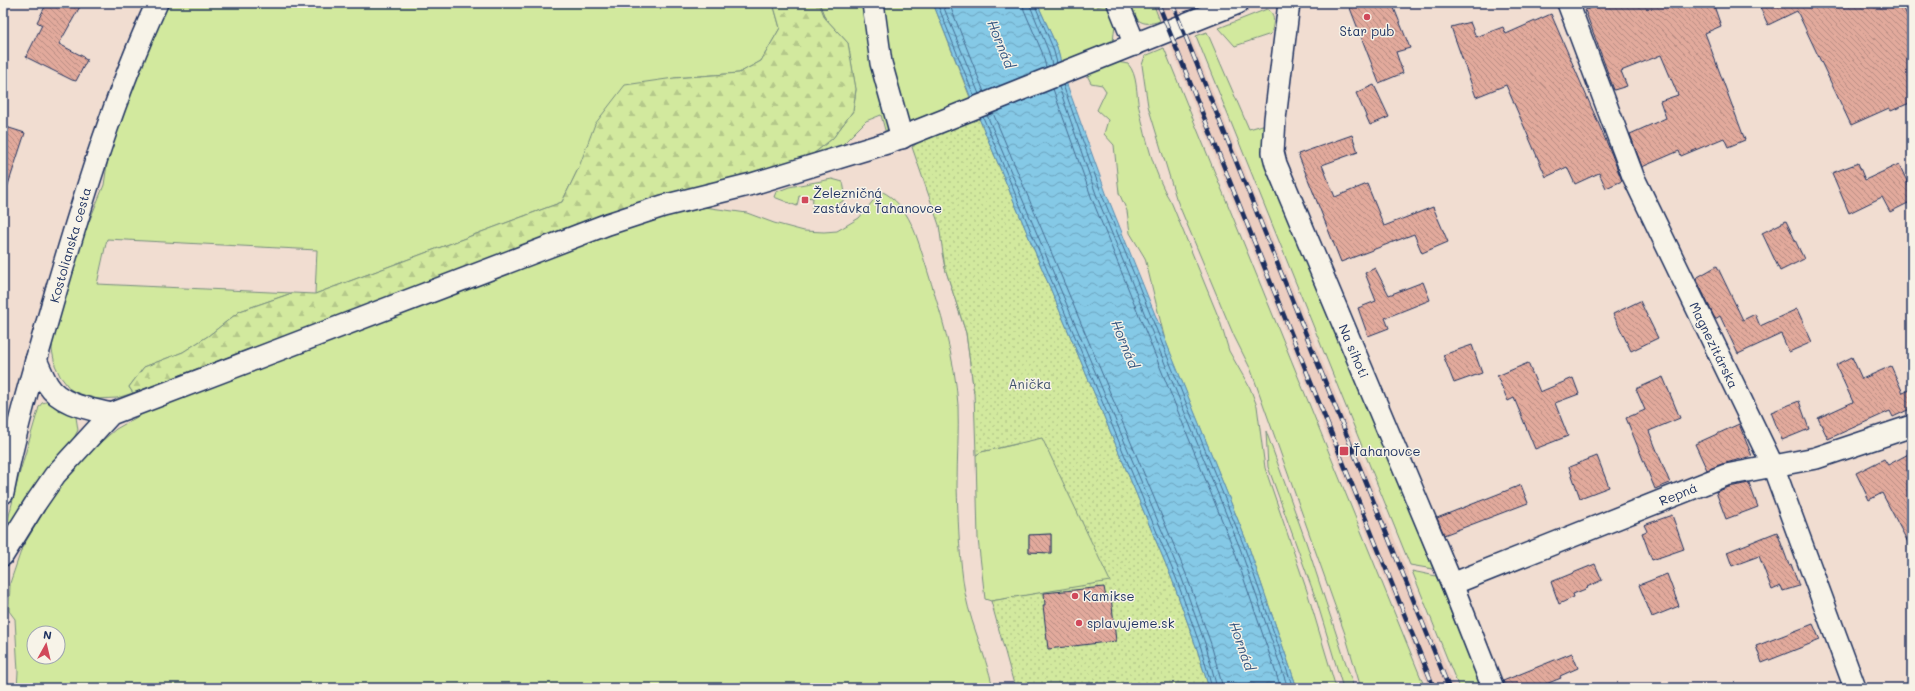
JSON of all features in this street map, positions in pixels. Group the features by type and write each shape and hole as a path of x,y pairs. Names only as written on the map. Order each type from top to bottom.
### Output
{"street":[{"name":"Kostolianska cesta","path":"3,493 9,462 36,360 92,170 134,53 157,3"},
{"path":"873,3 881,63 911,134"},
{"path":"1118,3 1135,45"},
{"path":"3,555 55,475 111,414 608,224 663,206 752,184 911,134 1238,3"},
{"name":"Na sihoti","path":"1289,3 1275,119 1274,152 1276,164 1452,584 1493,688"},
{"name":"Magnezitárska","path":"1568,3 1633,176 1772,466 1855,688"},
{"path":"36,360 48,386 59,396 84,407 111,414"},
{"name":"Repná","path":"1452,584 1726,475 1816,458 1912,426"}],"shaded area":[{"path":"1153,3 1177,3 1455,688 1429,688"}],"green space":[{"path":"167,3 773,3 780,28 761,61 739,73 674,78 579,167 562,202 315,294 317,250 107,239 97,284 292,293 240,311 208,336 183,352 144,367 129,387 133,393 117,398 95,399 81,396 70,389 60,376 55,365 52,350 53,333 73,261 104,185 111,137"},
{"path":"773,3 819,3 825,18 848,43 856,89 853,111 833,138 803,162 534,242 133,393 129,387 144,367 183,352 208,336 240,311 292,293 315,294 562,202 579,167 595,124 625,85 674,78 739,73 761,61 780,28"},
{"path":"819,3 867,3 889,121 886,134 881,115 866,121 839,148 803,162 833,138 853,111 856,90 848,43 825,18"},
{"path":"877,3 933,3 971,100 909,124 906,123"},
{"path":"1037,3 1095,3 1097,7 1111,3 1115,24 1113,42 1061,64 1057,47"},
{"path":"1127,3 1153,3 1160,21 1143,23 1139,21"},
{"path":"1267,9 1273,17 1271,34 1235,46 1219,28"},
{"path":"1207,32 1249,129 1266,124 1358,381 1433,569 1410,565 1196,36"},
{"path":"1164,48 1425,688 1361,688 1345,634 1251,370 1234,336 1176,198 1148,106 1142,65 1145,56"},
{"path":"1117,62 1128,64 1134,74 1139,108 1148,146 1160,182 1172,204 1220,321 1229,351 1250,388 1257,406 1265,468 1307,591 1336,688 1297,688 1248,545 1165,340 1145,258 1130,233 1127,211 1119,193 1114,145 1104,134 1108,120 1097,110 1106,91 1102,85 1091,83 1087,75"},
{"name":"Anička","path":"979,118 1172,579 1209,688 1015,688 991,601 1110,581 1042,438 981,452 976,455 974,393 966,333 945,268 939,225 912,147 923,139"},
{"path":"832,179 843,182 845,193 843,201 832,208 812,208 813,198 799,196 797,206 774,197 776,192 789,187"},
{"path":"881,191 891,197 906,214 911,223 926,266 954,369 958,405 957,486 960,545 965,594 993,688 17,688 18,672 15,619 9,611 10,583 22,548 56,491 88,453 116,429 144,413 187,393 345,336 601,238 662,217 704,207 747,213 774,223 804,231 837,231 859,218"},
{"path":"942,253 957,262 1118,590 1104,583 991,601 985,599 978,539 976,455 981,452 1017,444 974,393 966,333 945,268","holes":["1051,534 1051,553 1029,552 1029,535"]},
{"path":"51,402 76,417 78,430 74,438 42,476 12,526 7,524 19,475 39,407 42,403"},
{"path":"1266,431 1306,542 1354,688 1343,688 1317,602 1268,467"},
{"path":"1412,571 1436,576 1482,688 1459,688"}],"water":[{"name":"Hornád","path":"933,3 1037,3 1057,47 1065,79 1106,193 1248,545 1297,688 1209,688 1172,579 979,118"}],"building":[{"path":"47,3 82,3 59,44 87,60 76,81 26,57 42,25 37,22"},
{"path":"1348,3 1392,3 1410,48 1396,52 1403,73 1379,83"},
{"path":"1606,3 1713,3 1721,26 1705,33 1745,140 1728,147 1724,138 1681,156 1679,151 1642,167 1630,134 1666,118 1660,101 1678,95 1661,55 1621,71 1627,86 1614,90 1585,10"},
{"path":"1758,3 1901,3 1912,25 1912,102 1891,111 1889,108 1851,125 1797,11 1768,25"},
{"path":"1551,14 1622,181 1606,188 1599,173 1575,184 1567,167 1546,177 1506,85 1476,97 1451,27 1470,22 1476,37 1503,27 1506,34"},
{"path":"1374,85 1389,117 1370,125 1356,93"},
{"path":"3,126 25,133 6,191 3,191"},
{"path":"1352,135 1358,152 1322,165 1335,197 1367,184 1384,226 1433,207 1448,242 1422,253 1414,234 1341,262 1298,154"},
{"path":"1858,163 1865,180 1899,164 1912,192 1912,201 1890,212 1882,197 1849,213 1832,173"},
{"path":"1786,221 1804,259 1780,271 1762,233"},
{"path":"1717,266 1743,320 1755,314 1760,326 1797,309 1812,342 1789,352 1781,334 1738,354 1720,316 1715,319 1696,278"},
{"path":"1375,268 1389,295 1423,282 1430,300 1385,318 1389,328 1368,336 1358,308 1376,301 1365,273"},
{"path":"1640,301 1658,338 1631,351 1613,314"},
{"path":"1472,345 1482,373 1454,383 1443,355"},
{"path":"1852,357 1862,379 1891,366 1903,393 1912,389 1912,408 1893,417 1890,411 1828,439 1818,418 1853,402 1836,365"},
{"path":"1528,363 1540,392 1573,378 1579,394 1555,403 1568,436 1535,449 1514,398 1508,401 1497,376"},
{"path":"1663,377 1680,418 1649,431 1670,483 1655,489 1626,418 1645,410 1636,389"},
{"path":"1799,401 1809,429 1782,440 1771,412"},
{"path":"1739,424 1752,456 1722,464 1707,470 1695,444"},
{"path":"1912,452 1912,550 1882,493 1869,500 1856,473 1884,459 1888,465"},
{"path":"1597,456 1609,487 1580,498 1569,467"},
{"path":"1749,483 1758,507 1726,519 1716,492 1729,487"},
{"path":"1521,485 1528,503 1444,535 1437,518"},
{"path":"1672,515 1684,549 1652,560 1642,533 1647,531 1644,525"},
{"path":"1777,532 1789,565 1791,564 1799,586 1783,591 1781,586 1772,590 1759,556 1732,566 1727,552"},
{"path":"1051,534 1051,553 1029,552 1029,535"},
{"path":"1595,564 1602,580 1573,594 1574,597 1559,604 1551,582"},
{"path":"1667,574 1679,606 1652,617 1639,585"},
{"name":"splavujeme.sk","path":"1104,587 1106,598 1111,597 1116,641 1048,649 1043,605 1045,605 1044,593"},
{"path":"1813,624 1820,640 1762,663 1756,646"},
{"path":"1572,653 1578,668 1560,676 1561,678 1536,688 1505,688 1503,681"}],"railway":[{"path":"1158,3 1434,688"},
{"path":"1172,3 1449,688"}],"place":[{"name":"Star pub","path":"1367,17"},
{"name":"Železničná zastávka Ťahanovce","path":"805,200"},
{"name":"Ťahanovce","path":"1344,451"},
{"name":"Kamikse","path":"1075,596"},
{"name":"splavujeme.sk","path":"1079,623"}]}
